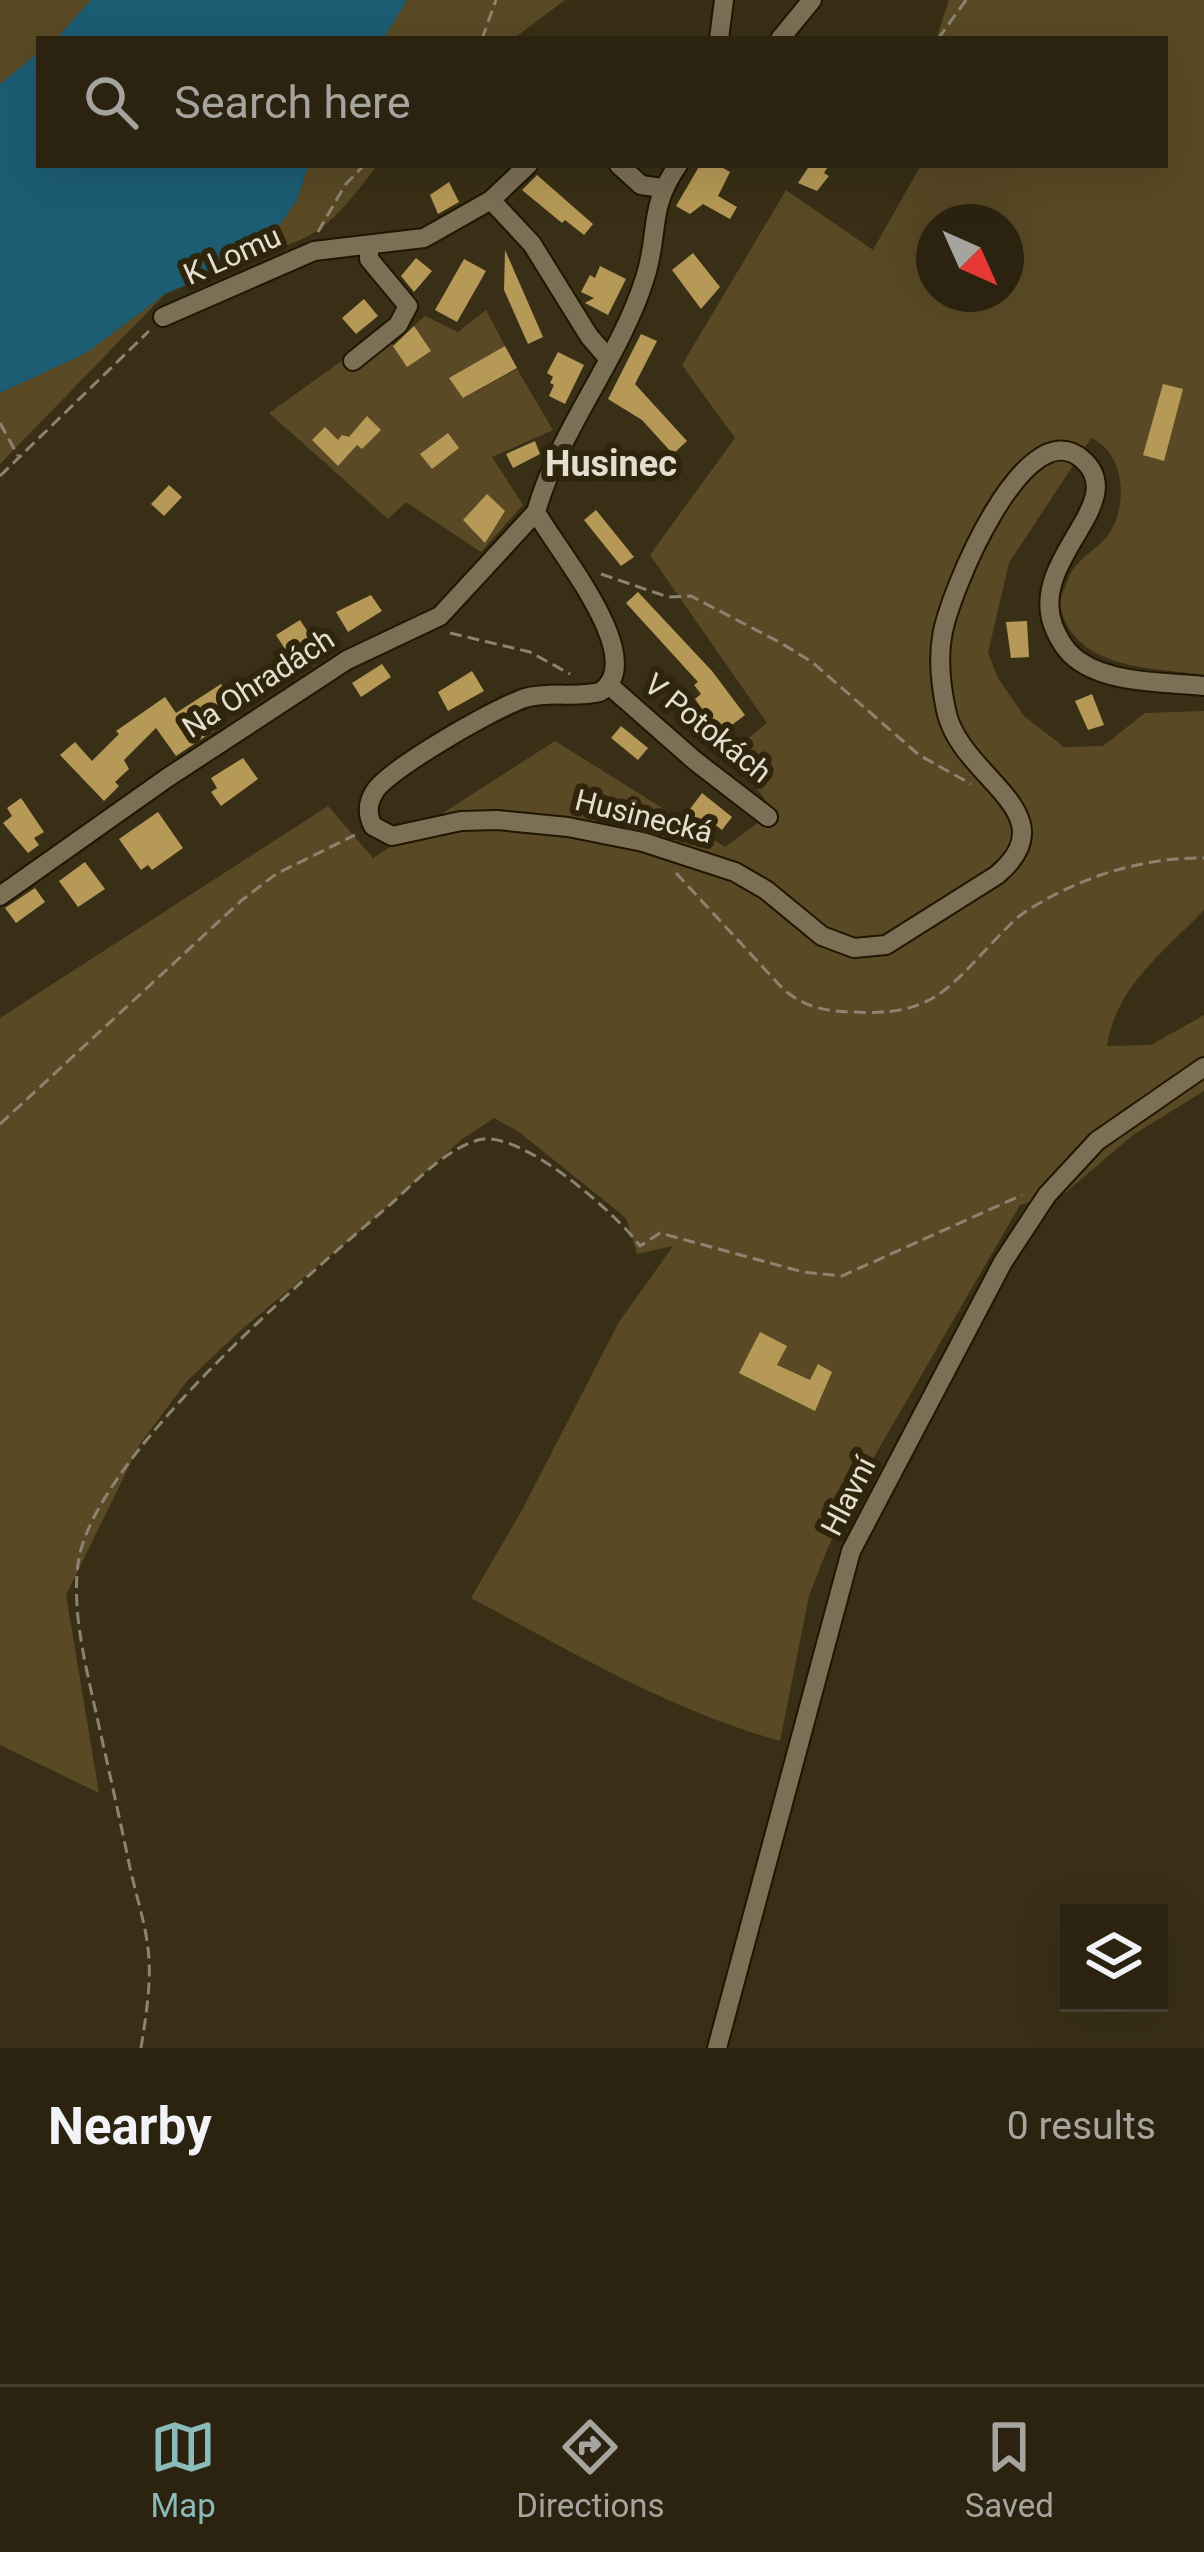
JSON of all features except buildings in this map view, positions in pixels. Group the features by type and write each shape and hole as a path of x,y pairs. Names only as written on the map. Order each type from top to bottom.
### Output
{"street":[{"path":"718,36 724,0"},
{"path":"782,36 812,0"},
{"name":"K Lomu","path":"163,317 314,251 424,238 491,200 525,168"},
{"path":"622,168 641,185 662,188"},
{"path":"373,826 368,805 391,773 527,697 586,695 610,686 617,674 614,644 536,512 554,461 645,278 662,188 676,168"},
{"path":"491,200 532,244 589,336 608,358"},
{"path":"353,361 398,326 408,306 369,259 369,247"},
{"name":"Husinecká","path":"373,826 392,836 448,823 497,820 568,826 644,842 735,872 836,944 886,945 1014,861 1022,844 1021,819 958,745 946,715 941,638 957,586 1002,499 1032,460 1060,448 1073,452 1093,472 1096,487 1089,515 1055,568 1049,589 1049,613 1058,639 1078,661 1111,674 1204,686"},
{"name":"Na Ohradách","path":"0,896 167,778 347,660 425,625 451,606 536,512"},
{"name":"V Potokách","path":"610,686 768,817"},
{"name":"Hlavní","path":"718,2048 851,1551 1003,1262 1047,1195 1097,1142 1204,1067"}],"path":[{"path":"483,36 496,0"},
{"path":"940,36 966,0"},
{"path":"314,251 316,236 345,185 361,168"},
{"name":"K Lomu","path":"0,476 163,317"},
{"path":"0,423 19,458"},
{"path":"570,567 589,569 668,597 691,596 812,662 919,755 961,782 1000,790"},
{"path":"425,625 530,652 561,667 586,695"},
{"path":"0,1124 242,899 276,874 373,826"},
{"path":"141,2048 149,1951 83,1657 80,1551 126,1469 192,1387 316,1268 452,1153 478,1139 494,1138 517,1146 596,1197 640,1246 661,1233 803,1272 842,1276 1028,1192 1047,1195"}],"shaded area":[{"path":"0,0 91,0 59,36 36,36 36,54 0,84"},
{"path":"407,0 565,0 517,36 385,36"},
{"path":"949,0 1204,0 1204,675 1115,661 1079,641 1067,624 1059,602 1068,579 1110,532 1121,494 1111,455 1091,438 1009,563 988,653 998,678 1024,716 1064,747 1103,746 1145,713 1204,711 1204,910 1131,988 1120,1005 1107,1046 1151,1045 1204,1015 1204,1091 1133,1135 1065,1193 1020,1205 878,1450 828,1547 809,1596 780,1741 661,1696 471,1598 619,1322 673,1246 637,1254 626,1218 519,1132 494,1118 461,1140 242,1329 187,1381 140,1444 66,1595 99,1793 0,1745 0,1018 328,806 373,858 555,741 725,847 774,811 729,754 767,723 650,555 735,438 682,365 786,190 873,250 919,168 1168,168 1168,36 937,36"},
{"path":"307,168 376,168 315,232 259,254 297,200"},
{"path":"165,294 0,464 0,393 86,353"},
{"path":"486,310 505,346 450,378 464,398 517,369 553,430 492,457 523,505 481,552 406,502 388,519 269,413 343,360 353,370 391,342 407,366 414,326 425,316 458,332"}],"water":[{"path":"91,0 407,0 385,36 59,36"},
{"path":"36,54 36,168 307,168 297,200 259,254 165,294 86,353 0,393 0,84"}],"district":[{"name":"Husinec","path":"611,464"}]}
